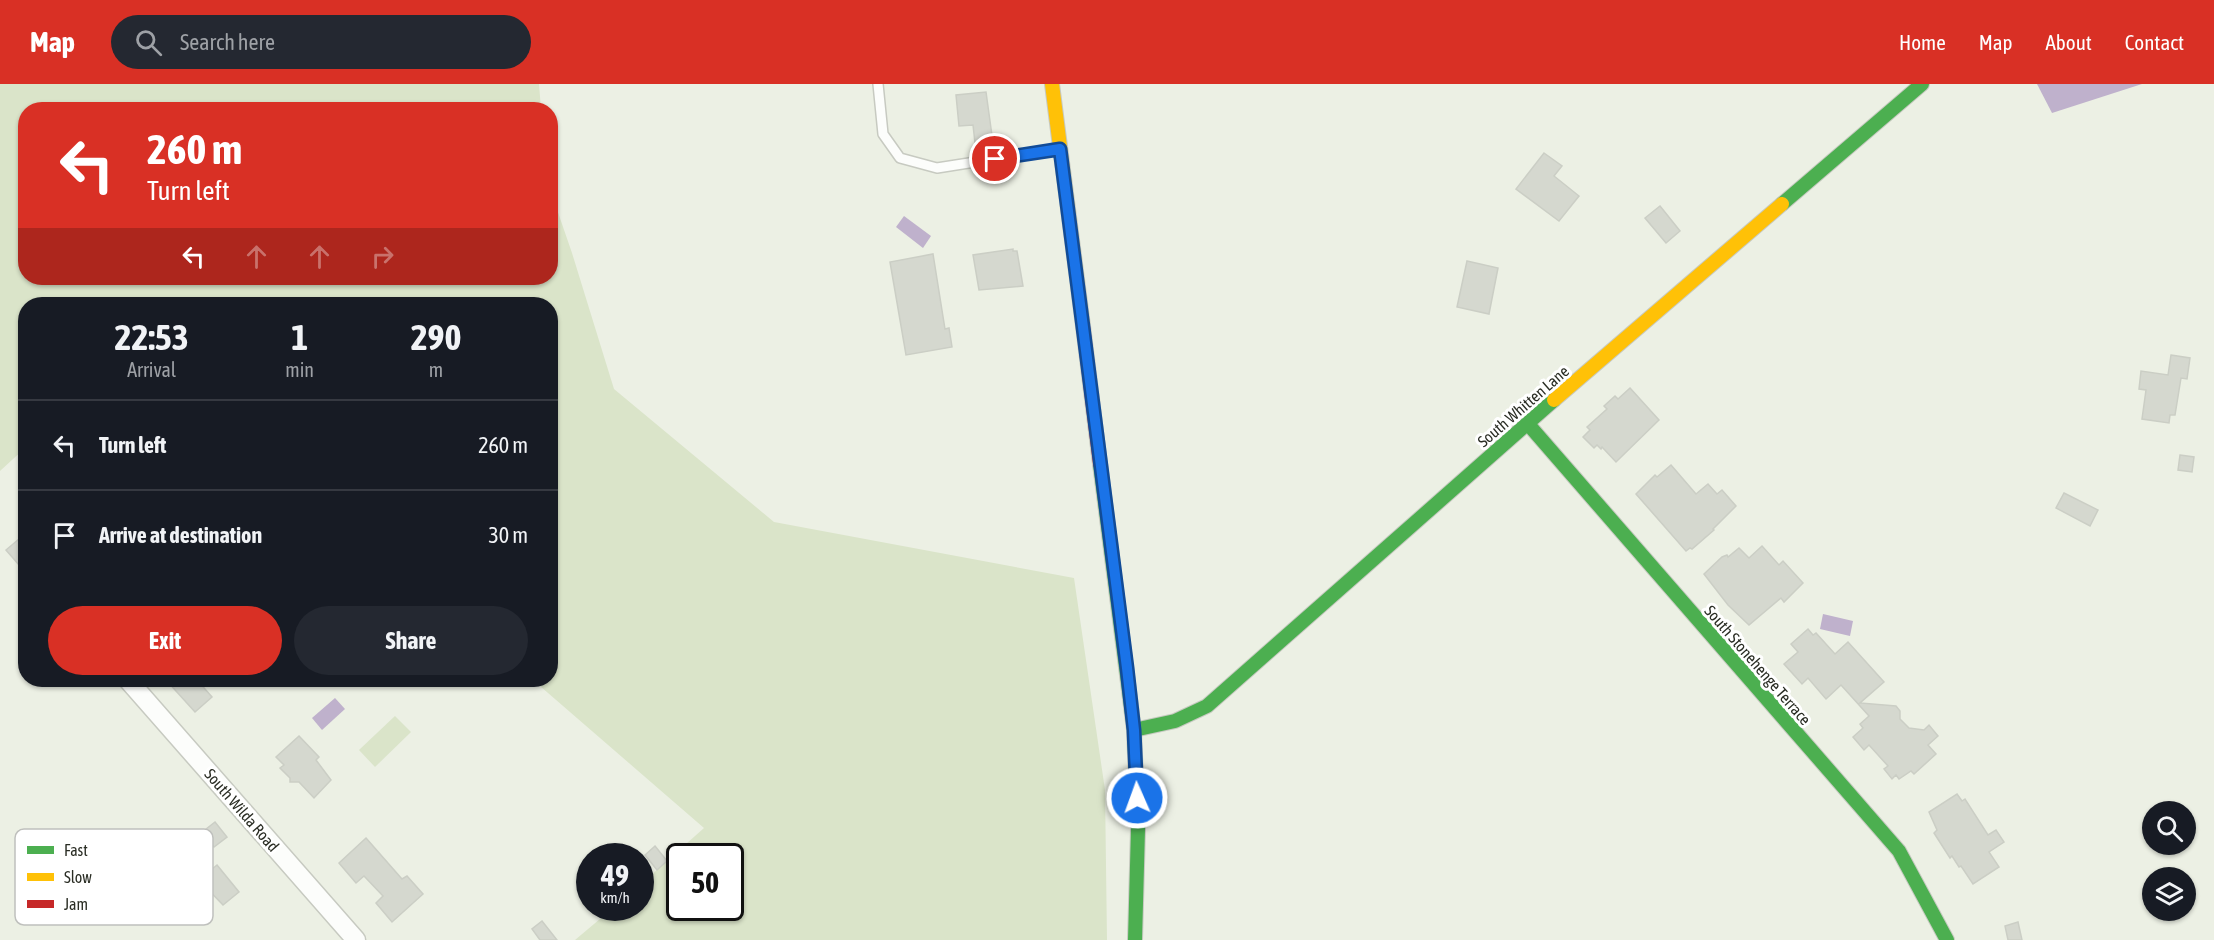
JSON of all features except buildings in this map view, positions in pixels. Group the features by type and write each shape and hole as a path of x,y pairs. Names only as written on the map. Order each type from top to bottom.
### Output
{"street":[{"path":"1052,84 1134,730 1138,829 1135,940"},
{"name":"South Whitten Lane","path":"1134,730 1175,721 1207,706 1528,424 1922,84"},
{"name":"South Stonehenge Terrace","path":"1528,424 1899,851 1947,940"},
{"name":"South Wilda Road","path":"137,687 356,940"}],"lane":[{"path":"878,84 883,134 900,158 937,168 1060,149"}],"green space":[{"path":"0,84 539,84 540,102 18,102 18,285 558,285 558,212 614,389 774,522 1074,578 1105,790 1107,940 575,940 598,921 654,921 654,872 666,862 666,921 744,921 744,843 687,843 704,828 541,687 558,687 558,297 18,297 18,454 0,471"},
{"path":"395,716 411,732 375,767 359,750"}],"shaded area":[{"path":"2037,84 2142,84 2052,113"},
{"path":"904,216 931,236 923,248 896,227"},
{"path":"1823,614 1853,621 1850,636 1820,629"},
{"path":"335,698 345,709 322,730 312,718"}],"traffic: fast":[{"path":"1782,204 1922,84"},
{"path":"1134,730 1175,721 1207,706 1554,400"},
{"path":"1528,424 1899,851 1947,940"},
{"path":"1100,464 1134,730 1138,829 1135,940"}],"traffic: slow":[{"path":"1052,84 1083,326"},
{"path":"1554,400 1782,204"}],"traffic: jam":[{"path":"1083,326 1100,464"}],"route":[{"path":"995,159 1060,149 1127,668 1134,730 1137,798"}]}
